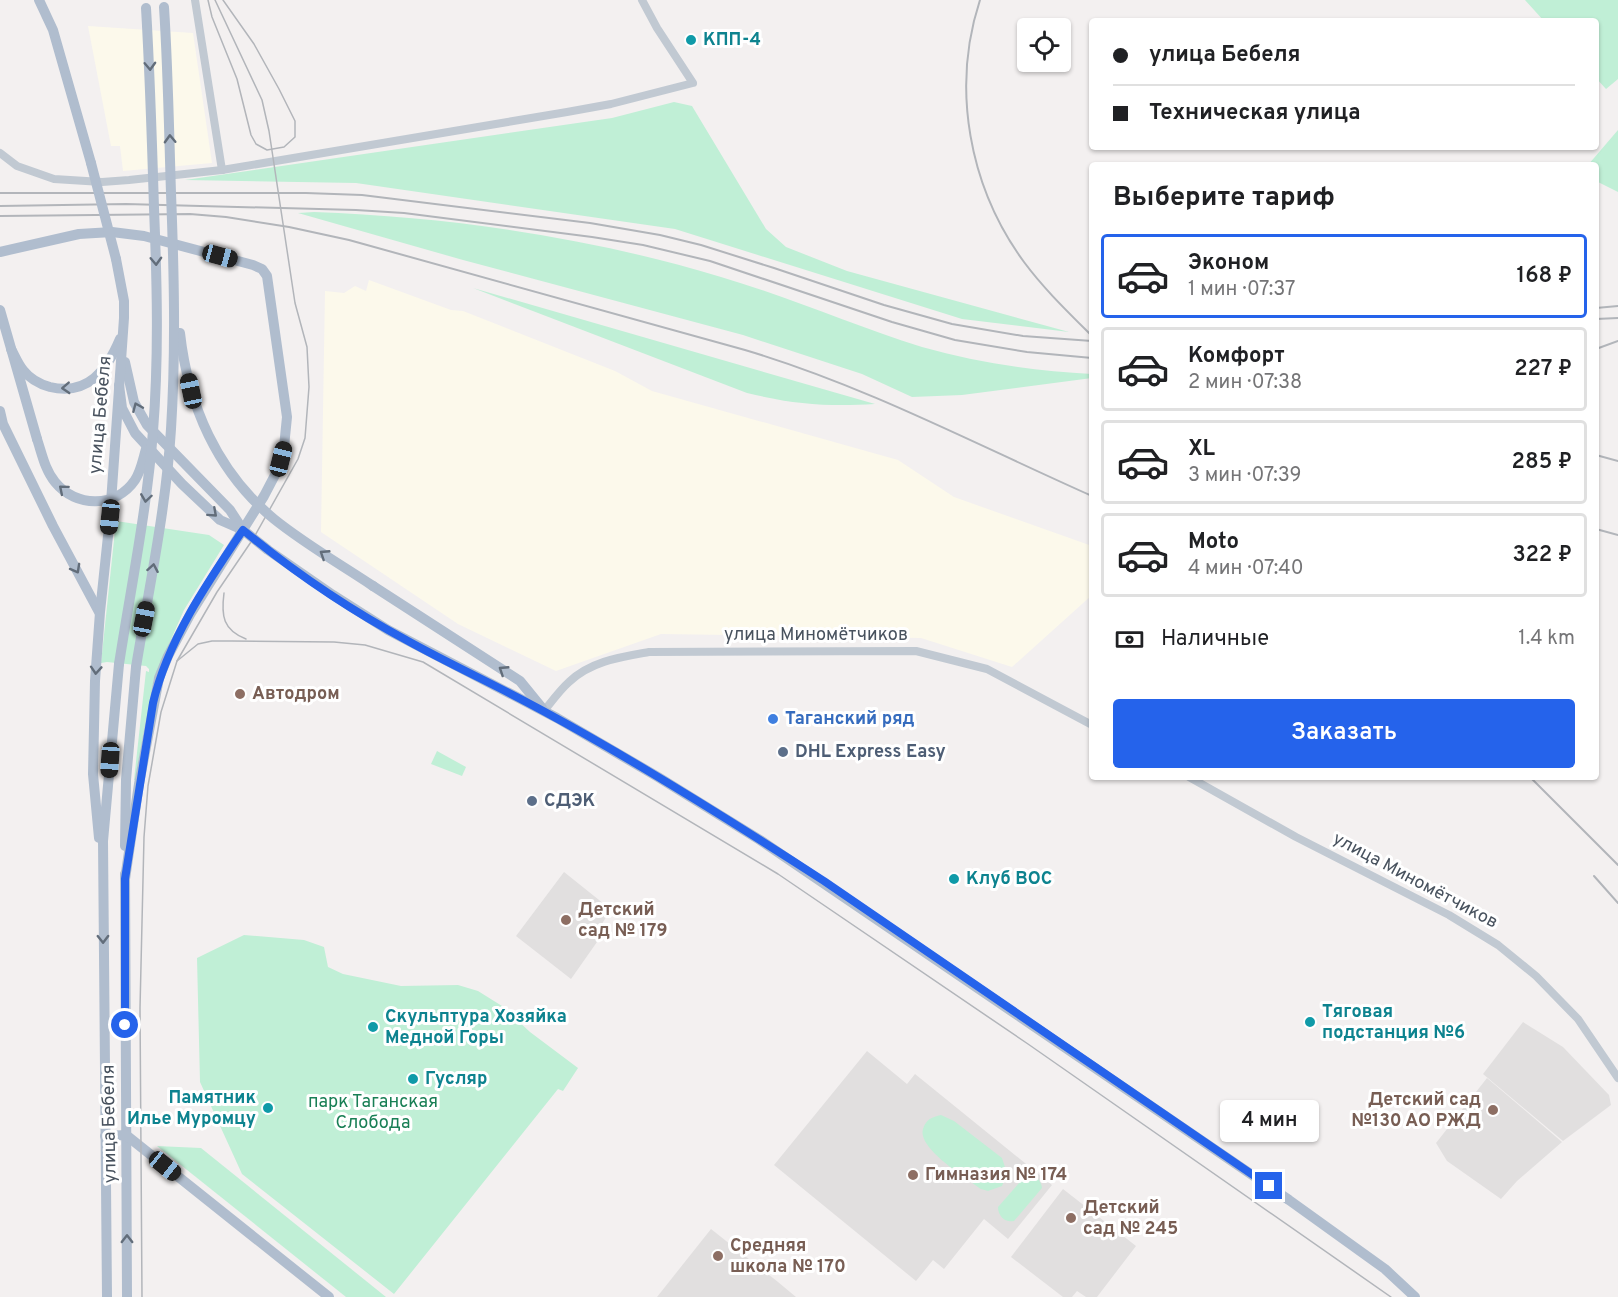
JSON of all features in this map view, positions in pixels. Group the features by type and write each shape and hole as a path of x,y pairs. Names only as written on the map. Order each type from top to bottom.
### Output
{"main road":[{"name":"улица Бебеля","path":"39,0 54,30 116,259 124,301 123,346 110,517 95,681 93,774 103,880"},
{"path":"164,3 174,282 182,351 191,391 209,440 246,492 274,519 304,541 520,681 544,711"},
{"path":"0,310 43,459 56,483 77,499 91,502 116,497 135,479 146,450 155,402 157,282 146,4"},
{"name":"улица Бебеля","path":"0,252 79,234 118,232 144,236 253,265 262,269 267,276 287,417 281,459 275,475 168,656 159,678 141,773 125,879"},
{"name":"улица Бебеля","path":"127,1297 126,780 136,667 157,549 170,442 174,367 174,282"},
{"path":"11,349 23,370 34,381 59,389 85,385 107,367 120,339 124,318"},
{"path":"123,346 130,386 140,416 193,474 230,510 243,530"},
{"path":"119,385 122,408 135,433 182,484 220,520 243,530 268,550 368,618 408,642 544,711 658,777 824,881 1279,1193 1386,1269 1415,1297"},
{"name":"улица Бебеля","path":"107,1297 104,831 119,664 140,546 155,402"},
{"path":"0,411 1,422 53,526 100,612"},
{"path":"105,1136 126,1136 329,1297"}],"street":[{"path":"195,0 222,170"},
{"path":"0,153 17,166 54,179 111,181 222,170 589,108 693,83 657,28 642,0"},
{"name":"улица Миномётчиков","path":"544,711 569,682 592,666 615,658 649,652 916,651 987,669 1089,723"},
{"name":"улица Миномётчиков","path":"1194,780 1296,837 1449,915 1498,945 1536,976 1578,1019 1618,1078"}],"shaded area":[{"path":"88,26 193,33 212,163 123,171 120,146 111,146"},
{"path":"369,280 451,310 463,311 615,371 652,391 898,460 954,497 1089,545 1089,598 1012,667 921,638 661,634 556,671 458,624 321,532 325,291 344,293 355,286 366,291"},
{"name":"Детский сад № 179","path":"564,872 604,904 608,914 600,927 604,932 571,979 516,936"},
{"path":"1523,1022 1563,1047 1609,1095 1611,1105 1563,1141 1483,1074"},
{"name":"Гимназия № 174","path":"867,1051 907,1084 915,1074 1052,1185 1008,1239 984,1219 944,1269 933,1260 916,1281 774,1165"},
{"name":"Детский сад №130 АО РЖД","path":"1487,1078 1562,1142 1517,1181 1501,1199 1447,1161 1436,1143"},
{"name":"Детский сад № 245","path":"1063,1189 1136,1246 1097,1297 1086,1297 1077,1291 1072,1297 1063,1297 1011,1257"},
{"name":"Средняя школа № 170","path":"711,1229 778,1282 796,1297 657,1297"}],"green space":[{"path":"1525,0 1618,0 1618,79 1606,89 1599,81 1599,18 1541,18"},
{"path":"674,102 692,106 766,229 786,247 847,271 1069,332 962,319 675,229 356,183 185,180 612,118"},
{"path":"1618,130 1618,192 1599,182 1599,162 1591,162"},
{"path":"298,213 365,215 468,224 570,240 721,277 922,347 964,358 1006,365 1089,374 1089,378 962,395 912,397 862,374 743,335"},
{"path":"473,288 875,404 810,404 747,393"},
{"path":"116,521 209,535 224,545 184,610 154,678 135,780 146,671 149,672 149,669 146,666 101,663"},
{"path":"437,751 466,767 462,776 431,764"},
{"name":"парк Таганская Слобода","path":"244,935 304,940 324,947 328,967 343,974 401,986 458,985 478,991 502,1006 530,1032 578,1068 563,1091 558,1089 394,1294 242,1174 200,1082 197,958"},
{"path":"941,1115 954,1121 1002,1158 1007,1173 1002,1186 988,1191 981,1189 944,1162 927,1145 923,1137 923,1129 930,1119"},
{"path":"157,1146 201,1148 386,1297 346,1297"},
{"path":"1027,1174 1037,1178 1042,1188 1014,1221 1005,1220 999,1213 998,1207"}],"tram line":[{"path":"208,0 212,17 237,79 251,135 256,144 267,150 284,147 295,137 295,121 254,44 223,0"},
{"path":"142,1297 140,1008 144,837 148,786 161,712 177,661 217,592 253,539 298,459 305,438 309,387 307,347 295,303 269,131 262,100 215,0"},
{"path":"224,593 225,621 232,631 246,639"},
{"path":"177,661 198,644 232,641 334,642 365,645 423,662 778,874 1028,1044 1391,1297"}],"railway":[{"path":"980,0 971,33 967,68 967,102 978,169 1005,233 1024,262 1048,291 1089,333"},
{"path":"0,193 362,195 590,223 660,235 701,245 884,305 952,324 1023,336 1089,341"},
{"path":"0,206 126,204 356,210 404,213 592,237 643,245 710,261 892,322 955,340 1027,352 1089,358"},
{"path":"0,216 190,214 289,227 349,240 745,350 790,365 921,417 1089,495"},
{"path":"1599,308 1618,306"},
{"path":"1599,319 1618,318"},
{"path":"1599,348 1618,341"},
{"path":"1599,456 1618,461"},
{"path":"1599,530 1618,535"},
{"path":"1533,780 1618,865"},
{"path":"1594,876 1618,903"}],"place":[{"name":"КПП-4","path":"691,40"},
{"name":"Автодром","path":"240,694"},
{"name":"Таганский ряд","path":"773,719"},
{"name":"DHL Express Easy","path":"783,752"},
{"name":"СДЭК","path":"532,801"},
{"name":"Клуб ВОС","path":"954,879"},
{"name":"Детский сад № 179","path":"566,920"},
{"name":"Тяговая подстанция №6","path":"1310,1022"},
{"name":"Скульптура Хозяйка Медной Горы","path":"373,1027"},
{"name":"Гусляр","path":"413,1079"},
{"name":"Памятник Илье Муромцу","path":"268,1108"},
{"name":"Детский сад №130 АО РЖД","path":"1493,1110"},
{"name":"Гимназия № 174","path":"913,1175"},
{"name":"Детский сад № 245","path":"1071,1218"},
{"name":"Средняя школа № 170","path":"718,1256"}],"route":[{"path":"125,1025 125,879 153,703 159,678 168,656 243,530 333,595 408,642 572,727 760,840 824,881 1269,1186"}]}
